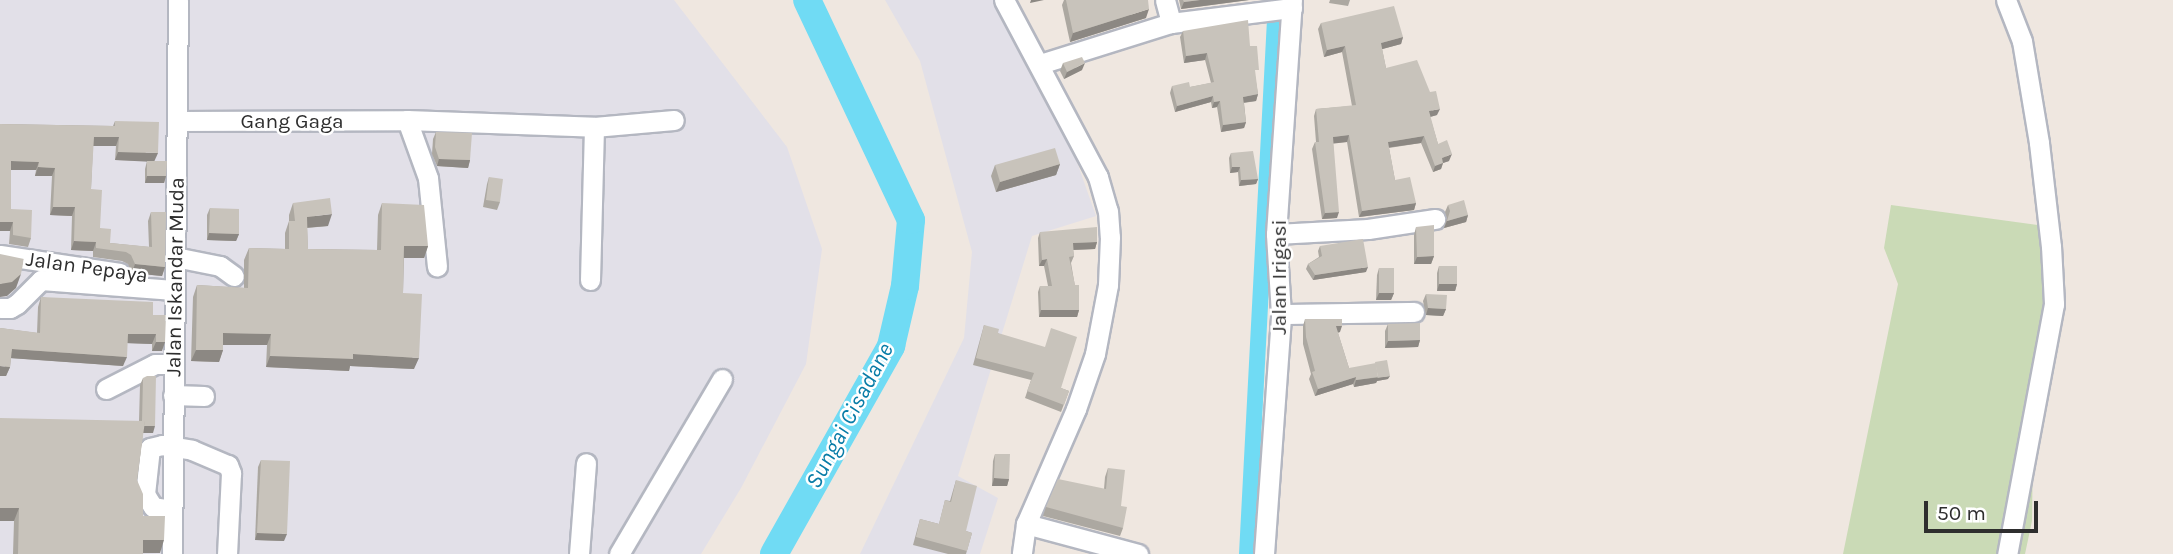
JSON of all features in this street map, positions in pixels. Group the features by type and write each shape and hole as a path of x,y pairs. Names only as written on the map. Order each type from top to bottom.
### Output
{"street":[{"name":"Jalan Iskandar Muda","path":"172,554 178,0"},
{"path":"1004,0 1098,177 1108,211 1111,263 1096,354 1076,409 1026,524 1023,554"},
{"path":"1165,0 1171,23"},
{"path":"2006,0 2022,41 2039,143 2051,246 2054,304 2007,554"},
{"path":"1040,64 1171,23 1286,7"},
{"name":"Jalan Irigasi","path":"1264,554 1281,314 1276,234 1286,7"},
{"name":"Gang Gaga","path":"177,121 407,120 594,127 674,120"},
{"path":"407,120 428,178 436,267"},
{"path":"590,280 594,127"},
{"path":"1276,234 1368,229 1435,219"},
{"name":"Jalan Pepaya","path":"0,255 174,284"},
{"path":"175,257 220,266 234,276"},
{"path":"0,308 10,308 17,304 41,280 174,284"},
{"path":"1281,314 1413,312"},
{"path":"106,389 155,364 174,364"},
{"path":"619,554 722,379"},
{"path":"173,395 204,396"},
{"path":"172,446 192,450 228,465 231,473 227,554"},
{"path":"579,554 586,463"},
{"path":"1026,524 1139,554"}],"shaded area":[{"path":"0,0 674,0 787,147 822,249 806,364 741,488 701,554 0,554"},
{"path":"885,0 993,0 1053,94 1096,216 1032,236 958,476 998,498 980,554 860,554 964,338 972,252 920,61"}],"green space":[{"path":"1891,205 2060,228 2062,303 2033,444 2032,521 2025,554 1843,554 1898,284 1884,248"}],"building":[{"path":"1066,0 1148,0 1149,9 1073,33"},
{"path":"1394,6 1403,37 1381,43 1386,68 1417,60 1430,92 1436,91 1440,109 1429,111 1438,144 1447,140 1452,154 1442,158 1443,163 1435,166 1424,136 1388,142 1395,180 1410,177 1416,203 1362,211 1349,135 1333,137 1339,212 1325,213 1315,142 1319,142 1316,109 1356,105 1345,46 1327,50 1321,23"},
{"path":"1248,20 1250,46 1257,46 1259,70 1255,70 1258,94 1243,97 1246,122 1223,125 1220,101 1214,102 1213,96 1177,106 1172,86 1189,82 1190,87 1214,82 1207,53 1186,56 1183,31"},
{"path":"1082,57 1085,63 1067,72 1063,63"},
{"path":"115,121 159,122 158,153 118,152 119,137 94,137 91,189 102,190 100,228 111,229 110,243 152,247 151,212 166,212 165,267 135,264 131,255 126,252 96,248 96,242 74,241 75,207 53,207 55,168 38,167 39,162 11,161 11,209 32,210 31,238 13,235 13,222 0,222 0,124 115,126"},
{"path":"436,132 472,133 470,160 439,159 435,147"},
{"path":"1055,148 1060,164 1000,182 995,165"},
{"path":"1253,151 1258,179 1241,180 1240,167 1232,167 1231,153"},
{"path":"147,161 167,161 166,176 147,176"},
{"path":"489,177 503,179 500,202 486,200"},
{"path":"330,198 332,214 307,217 308,249 381,250 382,203 424,205 428,246 404,246 403,293 422,294 419,358 353,354 353,359 270,356 271,334 223,333 223,350 196,350 197,285 248,288 249,248 289,249 289,221 295,221 293,203"},
{"path":"1464,200 1468,215 1447,221 1450,211 1448,205"},
{"path":"210,208 239,209 239,234 209,233"},
{"path":"1434,225 1434,256 1417,257 1416,227"},
{"path":"1097,227 1097,242 1073,243 1074,256 1069,257 1075,285 1079,285 1079,310 1041,310 1040,286 1052,286 1047,259 1042,260 1040,232"},
{"path":"1363,239 1368,267 1315,275 1308,264 1322,256 1320,246"},
{"path":"0,254 24,259 21,274 12,282 0,284"},
{"path":"1439,266 1457,266 1457,284 1439,284"},
{"path":"1379,268 1394,268 1394,293 1379,293"},
{"path":"1426,294 1447,295 1446,309 1428,308"},
{"path":"41,297 153,302 153,315 166,315 165,342 156,342 156,334 128,334 127,357 12,349 10,367 0,366 0,328 40,333"},
{"path":"1305,319 1342,319 1342,326 1336,326 1349,368 1376,363 1378,377 1356,380 1356,377 1318,389 1312,372 1315,371 1306,337"},
{"path":"1420,323 1420,340 1388,341 1388,324"},
{"path":"984,325 999,329 998,333 1045,347 1051,328 1077,337 1061,388 1069,391 1064,405 1027,391 1034,373 976,358"},
{"path":"1387,360 1390,376 1377,378 1375,362"},
{"path":"156,376 155,426 144,426 145,421 142,421 143,378"},
{"path":"0,418 145,421 137,480 143,494 143,516 165,516 164,540 143,540 143,554 18,554 19,508 0,508"},
{"path":"995,454 1010,454 1009,479 994,478"},
{"path":"261,460 290,461 287,534 257,533"},
{"path":"1108,468 1125,470 1121,506 1127,507 1123,528 1046,507 1058,479 1106,489"},
{"path":"956,480 977,486 966,531 972,533 967,551 916,537 920,519 939,524 945,500 951,502"}],"waterway":[{"name":"Sungai Cisadane","path":"774,554 891,346 905,286 911,220 807,0"},
{"path":"1247,554 1276,0"}]}
